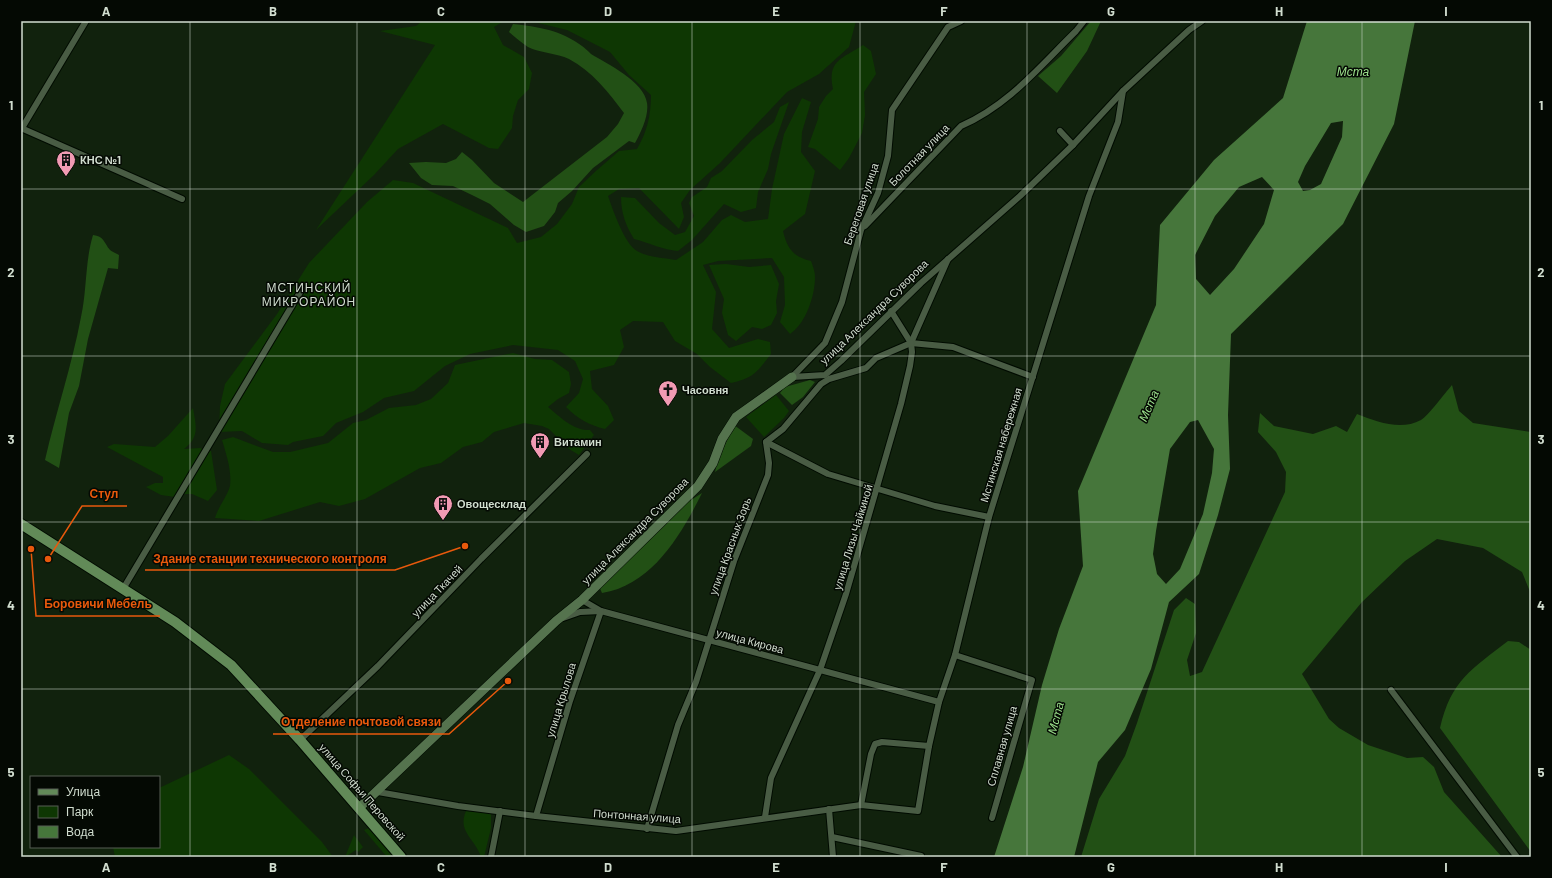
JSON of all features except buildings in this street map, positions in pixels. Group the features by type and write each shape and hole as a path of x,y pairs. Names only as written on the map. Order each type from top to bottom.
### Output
{"main road":[{"name":"улица Софьи Перовской","path":"21,524 175,622 231,665 300,740 402,857"}],"street":[{"path":"86,21 21,128 182,199"},
{"name":"Береговая улица","path":"792,377 825,343 842,302 861,230 878,193 888,156 892,110 952,21"},
{"path":"948,27 961,21"},
{"name":"Болотная улица","path":"861,230 961,126 982,117 1006,100 1076,31 1084,21"},
{"name":"улица Александра Суворова","path":"359,808 378,792 556,621 582,600 698,486 713,463 722,440 736,417 792,377 825,375 891,311 1020,196 1073,145 1123,91 1190,30 1202,21"},
{"name":"Мстинская набережная","path":"918,810 928,746 939,702 955,655 989,517 1089,196 1118,122 1123,91"},
{"path":"1060,131 1073,145"},
{"name":"улица Лизы Чайкиной","path":"765,817 771,778 820,670 846,594 877,490 910,366 912,352 910,343 948,259"},
{"path":"123,589 302,290"},
{"path":"891,311 910,343"},
{"path":"989,517 935,506 877,490 828,474 766,442 783,429 821,384 829,379 866,368 876,358 910,343 953,347 1033,377"},
{"name":"улица Красных Зорь","path":"647,829 678,725 696,682 734,561 768,475 769,463 766,442"},
{"name":"улица Ткачей","path":"300,740 378,666 481,559 587,454"},
{"path":"582,600 601,612"},
{"name":"улица Кирова","path":"556,621 580,612 601,612 939,702"},
{"name":"улица Крылова","path":"536,816 570,701 601,612"},
{"name":"Сплавная улица","path":"955,655 1032,680 992,818"},
{"path":"1391,690 1517,857"},
{"path":"861,805 871,754 875,744 882,742 928,746"},
{"name":"Понтонная улица","path":"378,792 536,816 676,831 765,817 861,805 918,810"},
{"path":"829,809 833,857"},
{"path":"491,857 500,811"},
{"path":"832,837 921,856"}],"green space":[{"path":"422,21 504,21 494,27 503,45 524,57 532,73 529,89 518,100 513,116 512,128 498,149 489,148 443,124 398,149 374,175 316,230 435,45 380,31 416,26"},
{"path":"530,21 856,21 849,47 819,74 787,92 720,163 690,190 681,203 684,217 679,229 639,188 619,189 608,196 623,234 632,247 641,253 661,258 676,260 703,242 722,220 731,215 745,222 768,219 772,189 784,134 802,98 811,102 802,132 801,152 815,171 805,214 783,231 792,251 800,257 811,261 815,273 815,284 811,300 801,323 790,334 780,322 785,305 784,277 772,258 718,261 703,265 716,292 712,329 729,348 758,339 770,342 771,354 750,376 731,383 710,367 697,354 675,341 663,322 633,321 620,330 624,347 614,365 590,371 592,389 608,406 614,420 605,429 584,421 566,407 579,393 583,379 575,361 558,350 513,345 470,354 445,366 414,391 384,398 363,412 336,423 323,436 293,442 288,445 262,443 242,431 219,432 220,406 225,384 277,314 309,263 367,202 393,180 413,183 508,228 517,243 541,237 557,224 572,204 579,187 597,170 619,151 637,149 648,123 651,95 629,75 610,52 567,30"},
{"path":"863,45 871,51 876,74 864,92 865,115 862,133 849,158 840,170 815,149 808,147 818,119 819,107 826,96 833,89 832,72 834,66 843,57"},
{"path":"789,102 771,154 768,169 758,192 756,208 741,212 724,204 692,240 678,251 662,248 634,239 624,219 621,197 635,198 659,223 675,235 685,232 694,216 689,203 692,197 707,187 711,178 722,171 752,140 774,122 780,107"},
{"path":"726,264 749,267 771,265 779,284 776,301 777,313 771,325 762,329 752,327 736,341 728,335 722,313 724,299 709,265"},
{"path":"513,353 535,359 552,360 569,372 571,384 569,393 548,407 568,423 584,430 590,430 594,435 579,455 569,449 549,429 542,426 524,423 494,432 482,442 463,447 441,463 420,468 365,499 339,506 320,502 259,521 215,518 230,486 227,456 222,440 233,437 273,452 290,452 328,443 353,423 366,420 389,408 416,405 431,399 448,383 455,365"},
{"path":"776,395 789,411 784,418 764,437 746,417"},
{"path":"193,408 196,426 195,436 189,445 184,449 200,448 211,451 217,490 208,501 192,494 183,494 175,497 161,495 146,487 155,483 163,483 163,477 107,447 114,444 155,447 168,436"},
{"path":"229,755 249,769 322,842 333,857 115,857 113,848 160,848 160,788"},
{"path":"466,811 491,814 491,828 484,857 481,857 465,830 464,818"},
{"path":"369,828 395,857 387,857 364,830"},
{"path":"354,835 363,847 358,852 356,850 345,857"}],"shaded area":[{"path":"1091,21 1101,21 1087,51 1057,93 1038,76 1061,56"},
{"path":"513,24 549,30 575,41 591,54 632,80 639,87 647,103 646,118 635,143 629,141 593,168 572,191 558,203 555,212 544,226 526,232 514,225 490,204 472,195 453,186 432,185 421,178 409,163 446,163 456,159 462,152 472,160 494,183 523,202 607,137 618,124 624,113 593,76 569,59 559,55 537,51 528,47 509,32"},
{"path":"93,235 102,238 110,250 119,255 118,269 108,268 88,339 79,386 69,413 59,468 45,460 69,371 83,307 90,245"},
{"path":"810,380 815,382 803,397 792,405 780,393 785,387"},
{"path":"1452,385 1459,411 1473,423 1531,432 1531,594 1522,572 1483,548 1437,539 1405,561 1362,602 1302,674 1329,719 1339,728 1368,745 1407,758 1423,757 1434,767 1444,792 1502,857 1081,857 1099,799 1125,756 1174,610 1186,598 1195,604 1196,633 1187,660 1190,676 1202,672 1285,492 1286,472 1276,452 1258,432 1260,413 1274,426 1313,434 1336,426 1347,432 1357,414 1389,424 1405,425 1424,418"},
{"path":"734,425 753,439 751,446 715,472 718,460"},
{"path":"702,493 685,525 663,556 650,569 636,580 620,588 602,593 599,586 688,502"},
{"path":"1508,641 1519,642 1531,650 1531,852 1440,728 1450,698 1457,687 1474,668"}],"water":[{"name":"Мста","path":"1307,21 1415,21 1394,124 1343,224 1231,334 1228,415 1230,469 1218,515 1199,574 1169,602 1151,669 1125,730 1098,762 1074,857 994,857 1023,767 1042,685 1059,629 1083,566 1078,491 1156,305 1160,225 1214,160 1283,98","holes":["1343,121 1342,137 1321,184 1310,190 1303,191 1298,182 1305,166 1331,123","1262,177 1274,190 1264,224 1234,269 1210,295 1196,279 1195,255 1215,216 1239,187","1198,420 1214,449 1212,473 1203,514 1180,569 1166,584 1157,574 1153,554 1156,531 1170,449 1190,422"]}],"place":[{"name":"КНС №1","path":"66,177"},
{"name":"Часовня","path":"668,407"},
{"name":"Витамин","path":"540,459"},
{"name":"Овощесклад","path":"443,521"},
{"name":"Здание станции технического контроля","path":"465,546"},
{"name":"Боровичи Мебель","path":"31,549"},
{"name":"Стул","path":"48,559"},
{"name":"Отделение почтовой связи","path":"508,681"}],"district":[{"name":"МСТИНСКИЙ МИКРОРАЙОН","path":"309,295"}]}
